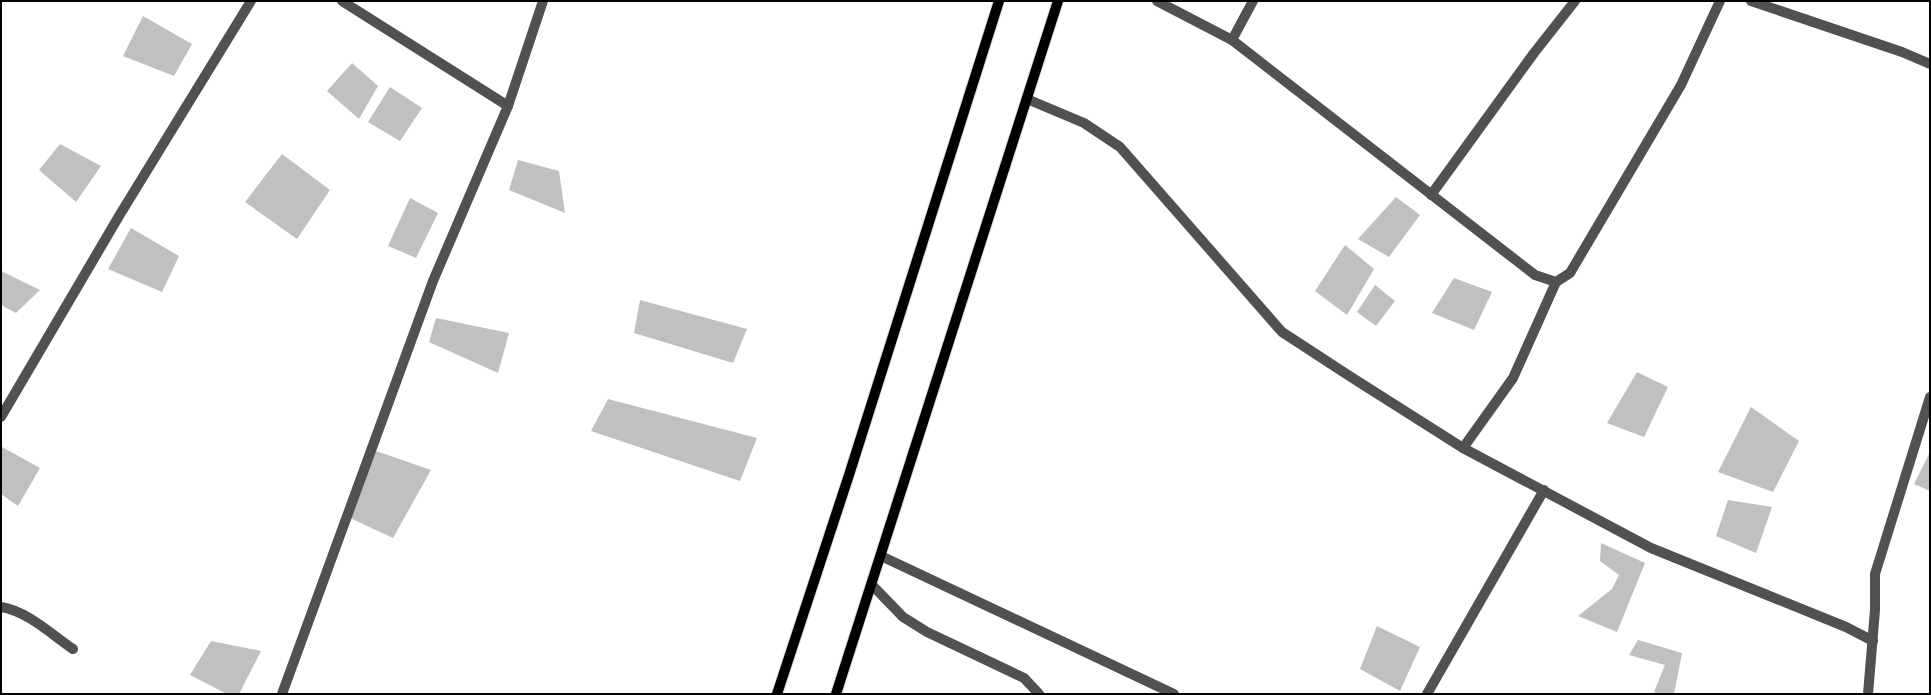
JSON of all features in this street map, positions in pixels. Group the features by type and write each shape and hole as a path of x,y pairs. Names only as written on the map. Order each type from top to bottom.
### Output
{"main road":[{"path":"777,694 849,475 999,1"},
{"path":"836,694 1058,1"}],"street":[{"path":"1,417 119,216 251,1"},
{"path":"342,1 508,106"},
{"path":"282,694 433,281 508,106 543,1"},
{"path":"1157,1 1232,40 1535,275 1556,282"},
{"path":"1232,40 1253,1"},
{"path":"1432,195 1534,54 1575,1"},
{"path":"1463,448 1513,378 1556,282 1570,273 1677,91 1720,1"},
{"path":"1751,1 1902,52 1930,64"},
{"path":"1027,99 1084,123 1120,147 1282,332 1463,448 1651,548 1846,627 1873,641"},
{"path":"1868,694 1873,641 1875,574 1930,397"},
{"path":"1427,694 1544,490"},
{"path":"881,556 1174,694"},
{"path":"872,585 909,620 927,632 1024,678 1039,694"},
{"path":"1,606 14,610 28,618 73,649"}],"building":[{"path":"143,16 192,44 174,76 123,56"},
{"path":"352,63 378,86 359,119 327,91"},
{"path":"390,87 422,108 400,141 368,122"},
{"path":"60,144 101,166 76,202 39,170"},
{"path":"282,154 330,190 297,239 245,202"},
{"path":"518,160 559,171 565,213 509,190"},
{"path":"1396,197 1420,215 1389,257 1358,239"},
{"path":"410,198 438,213 416,258 388,246"},
{"path":"131,228 179,256 162,292 108,269"},
{"path":"1345,245 1374,269 1347,315 1315,291"},
{"path":"1,271 40,290 16,313 1,305"},
{"path":"1454,278 1492,292 1474,330 1432,313"},
{"path":"1375,285 1395,301 1376,326 1357,312"},
{"path":"640,300 747,329 733,363 634,333"},
{"path":"436,318 509,333 498,373 429,342"},
{"path":"1637,372 1668,387 1644,437 1607,423"},
{"path":"608,399 757,438 740,481 591,431"},
{"path":"1751,407 1799,441 1773,492 1718,472"},
{"path":"2,447 40,468 18,506 1,494"},
{"path":"376,451 431,470 393,538 350,518"},
{"path":"1930,452 1930,491 1914,484"},
{"path":"1728,500 1772,507 1756,553 1716,536"},
{"path":"1601,543 1645,563 1617,632 1578,616 1612,589 1619,575 1600,561"},
{"path":"1377,626 1420,647 1400,691 1360,669"},
{"path":"1638,640 1682,653 1674,694 1658,694 1654,692 1665,665 1629,655"},
{"path":"211,641 261,651 239,694 227,694 190,675"}]}
